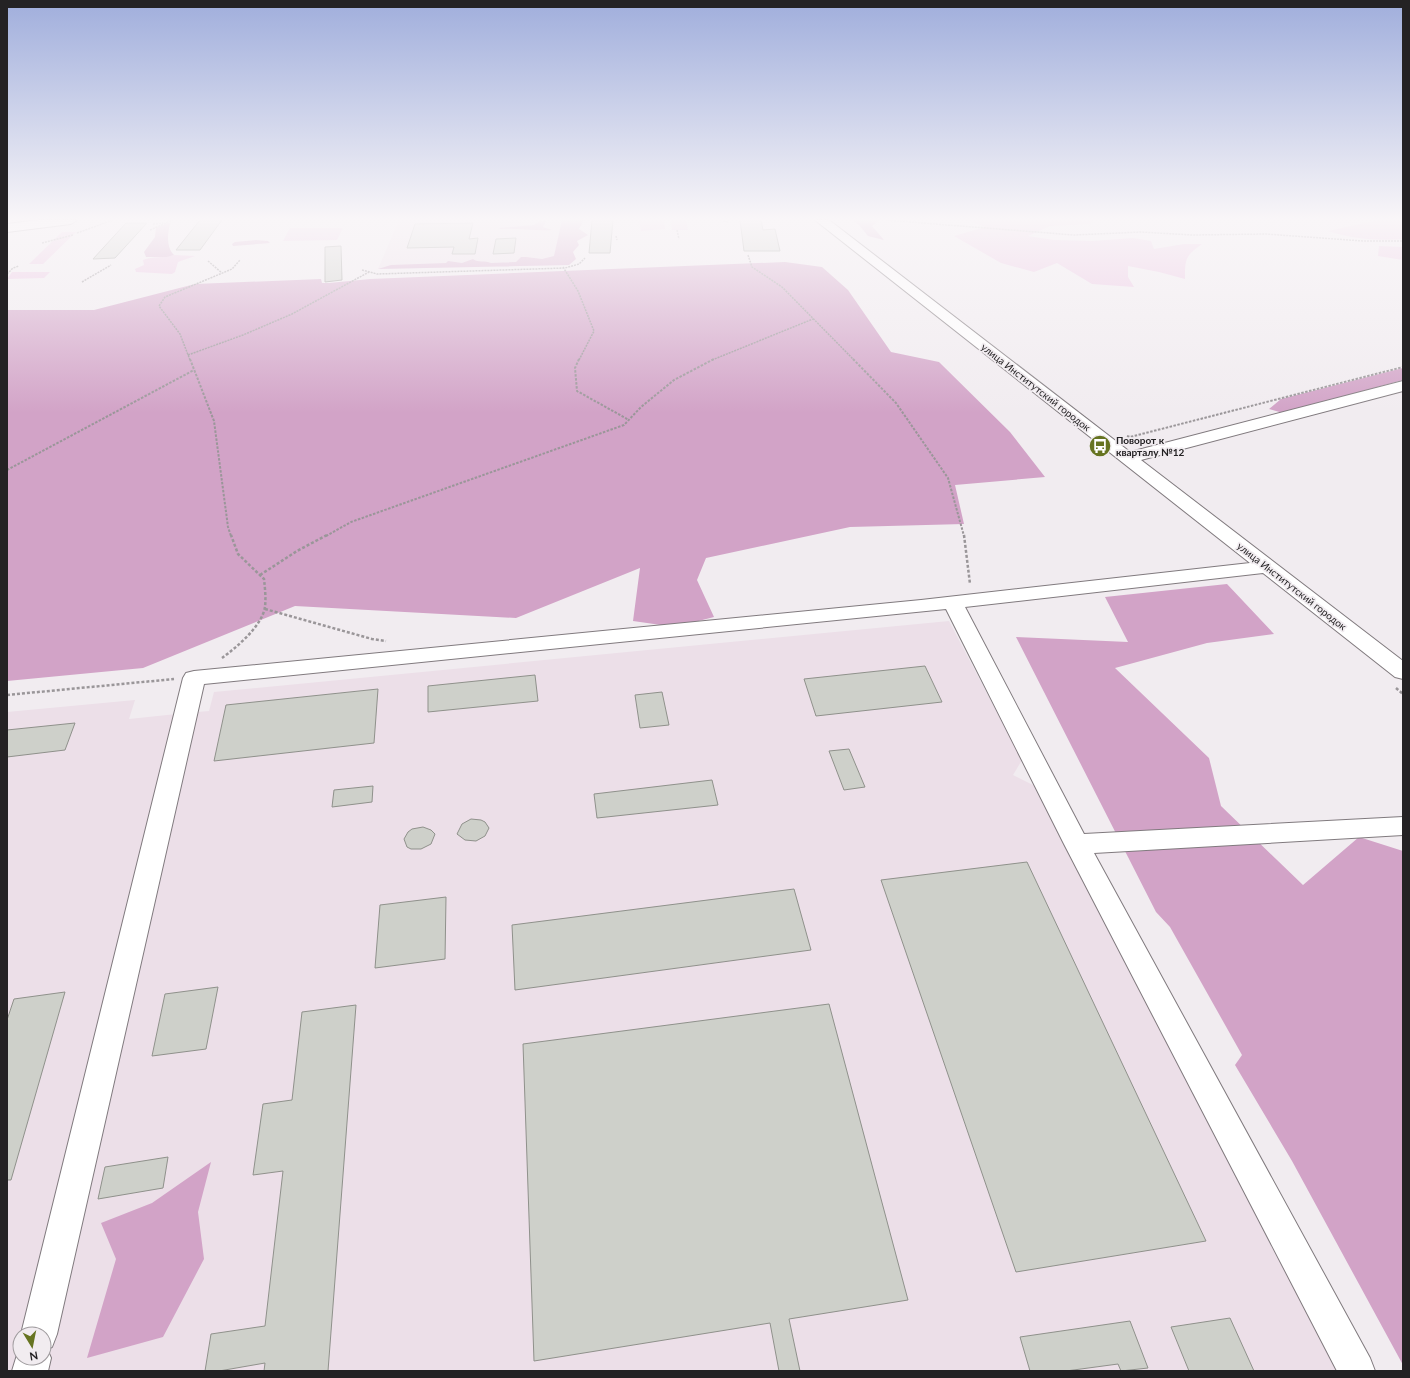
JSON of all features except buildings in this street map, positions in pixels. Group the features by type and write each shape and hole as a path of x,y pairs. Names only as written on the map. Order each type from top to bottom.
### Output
{"street":[{"name":"улица Институтский городок","path":"904,284 1403,672"},
{"path":"1127,458 1403,386"},
{"path":"41,1326 194,678 962,602 1267,566"},
{"path":"962,602 1077,844 1356,1371"},
{"path":"1077,844 1403,826"}],"path":[{"path":"7,695 194,678 229,653 260,621 265,609 264,579 238,554 228,527 214,421 180,334 159,306 165,297 195,284"},
{"path":"188,355 243,335 292,314 347,284"},
{"path":"574,284 578,291 594,331 575,368 577,391 629,420"},
{"path":"778,284 896,403 948,478 965,538 962,602"},
{"path":"260,575 297,551 351,522 624,425 674,380 719,357 813,319"},
{"path":"1103,439 1118,434 1130,437 1403,367"},
{"path":"7,470 91,426 146,394 194,370"},
{"path":"265,609 372,639 386,641"}],"shaded area":[{"path":"194,284 842,284 848,290 891,352 939,362 1010,432 1045,477 955,485 964,524 850,527 706,558 697,580 714,617 675,627 633,621 640,568 516,618 295,606 143,668 7,681 7,310 94,310"},
{"path":"1096,284 1132,284 1134,287"},
{"path":"1403,368 1403,380 1283,413 1269,409 1281,399"},
{"path":"1227,584 1274,634 1207,643 1115,668 1209,758 1221,806 1303,885 1359,837 1403,851 1403,1365 1292,1161 1235,1065 1242,1055 1170,927 1156,912 1016,637 1128,642 1105,597"},
{"path":"949,621 1022,760 1013,775 1041,789 1343,1371 7,1371 7,712 135,700 129,719 209,711 214,692"},
{"path":"211,1162 198,1212 204,1259 163,1337 87,1358 116,1259 101,1223 152,1203"}],"place":[{"name":"Поворот к кварталу №12","path":"1100,446"}]}
